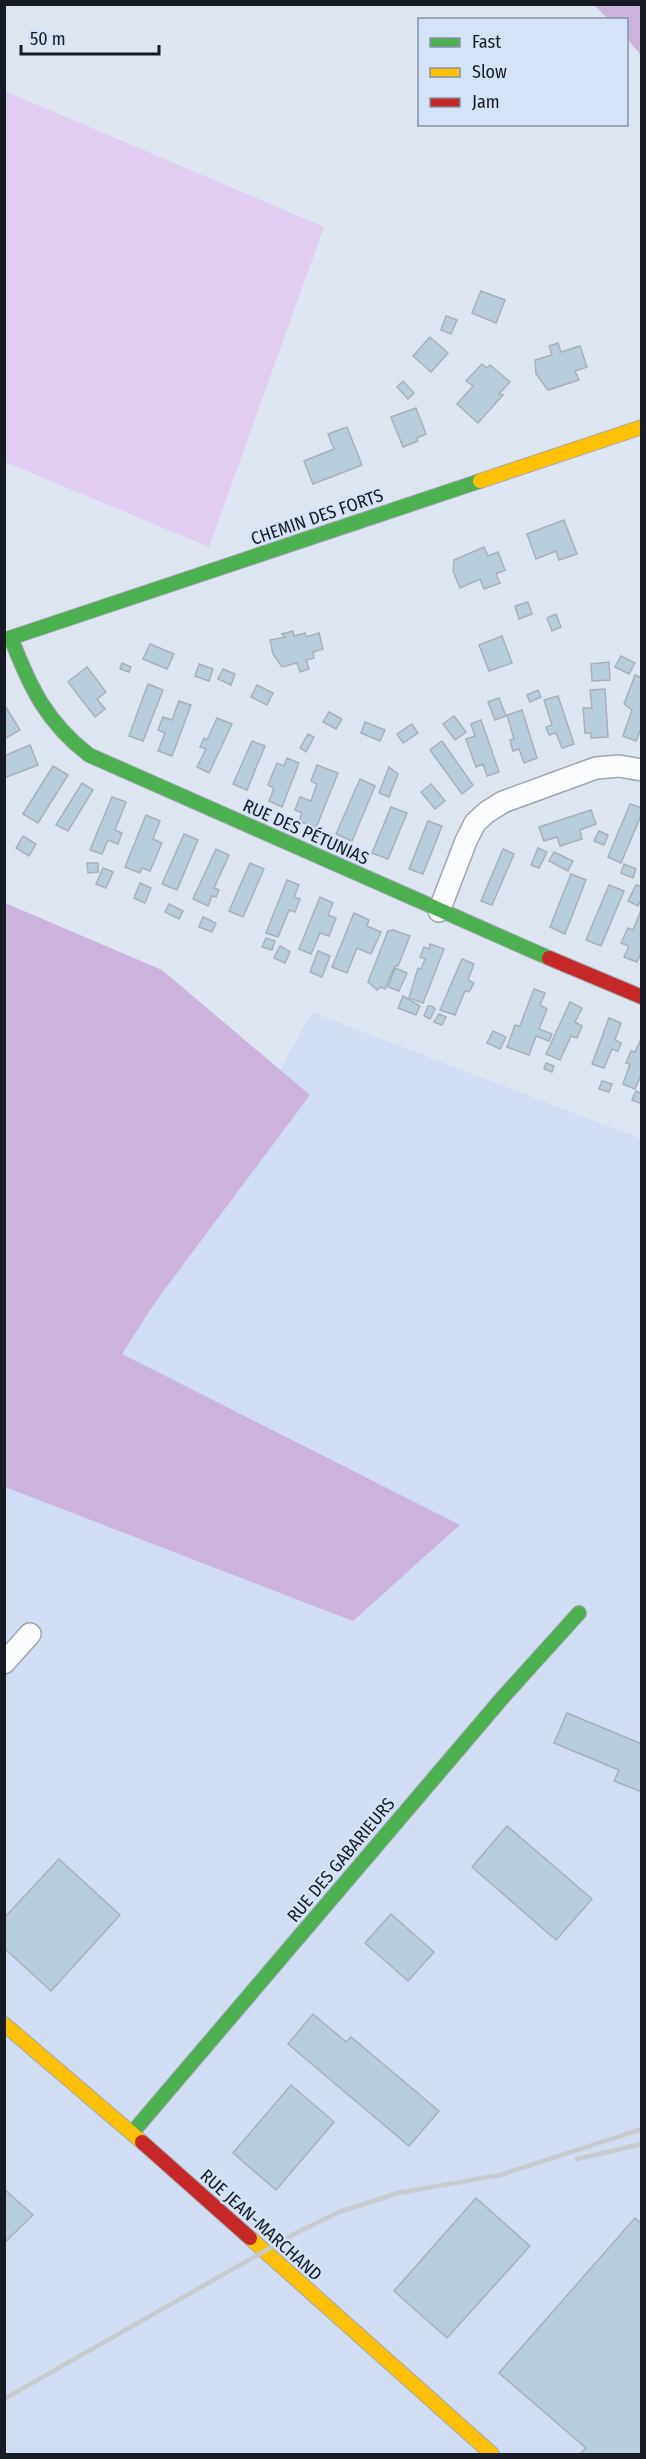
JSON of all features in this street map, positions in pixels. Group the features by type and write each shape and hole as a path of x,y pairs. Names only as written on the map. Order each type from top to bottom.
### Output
{"street":[{"name":"CHEMIN DES FORTS","path":"8,639 642,427"},
{"name":"RUE DES PÉTUNIAS","path":"8,639 30,687 50,721 69,741 89,755 439,911 642,997"},
{"path":"439,911 474,824 488,812 503,802 596,768 619,766 642,770"},
{"name":"RUE DES GABARIEURS","path":"132,2133 496,1705 579,1613"},
{"path":"4,1663 30,1634"},
{"name":"RUE JEAN-MARCHAND","path":"4,2024 132,2133 492,2454"}],"shaded area":[{"path":"594,5 641,5 641,55 628,40 628,18 607,18"},
{"path":"5,91 324,227 209,547 5,462"},
{"path":"5,903 162,970 310,1095 156,1301 122,1354 460,1525 353,1621 5,1487"},
{"path":"312,1012 641,1139 641,2454 5,2454 4,1486 353,1621 460,1526 122,1354"}],"building":[{"path":"481,291 505,300 496,323 472,313"},
{"path":"446,316 457,320 451,334 441,330"},
{"path":"430,337 448,353 431,372 413,356"},
{"path":"558,343 561,352 580,346 587,367 575,371 579,380 548,390 536,374 535,360 552,355 549,346"},
{"path":"482,364 487,368 490,365 510,382 499,394 503,395 478,423 457,404 473,386 466,381"},
{"path":"403,381 414,393 408,399 397,387"},
{"path":"416,408 426,434 417,438 418,441 403,447 391,417"},
{"path":"347,427 362,465 313,484 304,461 334,449 328,434"},
{"path":"564,520 577,554 559,560 556,551 536,559 527,534"},
{"path":"484,547 488,556 498,552 505,570 496,574 500,583 484,589 480,579 460,588 453,571 454,560"},
{"path":"528,602 532,614 519,619 515,606"},
{"path":"556,614 561,627 552,631 547,618"},
{"path":"293,631 294,636 305,633 306,637 319,633 323,649 313,652 314,658 306,660 309,669 300,672 297,663 282,667 273,654 270,640 285,637 282,634"},
{"path":"502,636 512,663 489,671 479,645"},
{"path":"150,644 174,654 167,669 143,659"},
{"path":"621,656 635,663 629,674 615,667"},
{"path":"609,662 610,680 592,681 591,664"},
{"path":"122,663 131,667 129,672 120,669"},
{"path":"199,664 213,669 209,681 195,676"},
{"path":"87,667 106,692 97,699 105,709 95,717 68,682"},
{"path":"223,669 235,674 231,685 218,679"},
{"path":"635,675 642,678 642,726 636,741 623,736 632,710 624,704"},
{"path":"148,684 163,690 143,741 129,736"},
{"path":"257,685 273,693 267,705 251,697"},
{"path":"605,689 608,737 591,738 591,733 585,733 583,708 592,708 590,690"},
{"path":"538,690 541,697 530,702 527,695"},
{"path":"558,696 574,744 562,748 556,733 549,735 546,727 552,725 544,700"},
{"path":"499,698 506,716 495,720 488,702"},
{"path":"179,701 191,705 172,756 158,751 165,733 158,730 163,717 172,720"},
{"path":"4,704 20,730 4,739"},
{"path":"522,710 537,758 524,763 519,749 513,751 510,740 514,739 507,715"},
{"path":"329,712 342,719 336,729 323,722"},
{"path":"454,716 466,732 455,740 443,724"},
{"path":"217,718 232,724 209,773 197,767 206,749 200,747 204,738 207,740"},
{"path":"481,720 499,772 487,776 483,764 476,767 466,739 475,736 471,724"},
{"path":"365,722 385,730 380,741 361,733"},
{"path":"412,724 418,733 403,743 397,734"},
{"path":"308,734 314,737 306,752 300,748"},
{"path":"252,741 265,746 247,790 233,784"},
{"path":"442,741 473,785 462,794 430,750"},
{"path":"30,745 38,765 4,778 4,756"},
{"path":"287,758 299,763 282,807 269,801 274,788 268,785 277,763 284,766"},
{"path":"317,765 338,773 316,828 299,821 302,813 295,810 300,797 311,801 317,784 311,781"},
{"path":"53,766 68,775 38,823 23,814"},
{"path":"389,767 398,774 389,797 379,793"},
{"path":"360,779 375,786 352,841 336,834"},
{"path":"82,783 93,790 68,831 56,825"},
{"path":"431,784 445,801 435,809 421,792"},
{"path":"112,797 126,802 115,830 122,833 118,844 108,840 102,854 90,850"},
{"path":"630,804 642,808 642,813 621,863 608,857"},
{"path":"391,807 407,813 388,859 372,853"},
{"path":"591,810 596,824 580,830 582,839 560,846 557,837 544,841 539,827"},
{"path":"146,815 160,821 153,839 162,843 150,871 142,868 140,873 125,867"},
{"path":"428,821 442,826 423,874 409,869"},
{"path":"599,831 608,835 604,845 594,841"},
{"path":"184,834 198,840 177,890 162,884"},
{"path":"23,836 36,844 29,856 16,848"},
{"path":"538,848 547,852 539,868 531,865"},
{"path":"216,849 229,855 214,888 219,890 216,897 212,896 208,906 193,899"},
{"path":"503,849 514,854 492,905 481,901"},
{"path":"554,852 573,861 568,871 549,861"},
{"path":"87,863 98,863 98,872 88,873"},
{"path":"250,863 264,869 243,917 229,911"},
{"path":"624,864 636,869 633,878 621,873"},
{"path":"103,868 113,872 106,888 96,884"},
{"path":"571,874 586,880 565,934 550,927"},
{"path":"287,880 299,885 294,897 300,899 295,912 289,910 278,937 266,933"},
{"path":"140,883 151,888 145,903 134,898"},
{"path":"609,885 624,891 601,946 586,940"},
{"path":"636,885 642,887 642,897 638,906 628,901"},
{"path":"320,897 333,903 328,915 336,918 329,936 320,933 311,954 299,949"},
{"path":"169,904 183,911 179,919 165,912"},
{"path":"642,908 642,951 637,962 624,957 629,946 621,943 628,928 633,930"},
{"path":"354,913 369,920 367,926 381,932 371,954 357,948 347,973 332,967"},
{"path":"203,917 216,923 212,932 199,927"},
{"path":"393,930 410,936 398,966 395,966 385,989 381,987 377,990 368,982 388,931"},
{"path":"266,938 275,941 272,950 262,947"},
{"path":"430,944 444,949 423,1003 409,998 418,968 421,969 425,959 420,957 424,947 429,949"},
{"path":"280,946 290,952 285,963 274,958"},
{"path":"318,951 330,956 322,977 310,972"},
{"path":"462,959 474,964 468,980 474,983 469,992 465,991 455,1015 440,1010"},
{"path":"395,968 407,973 399,991 388,987"},
{"path":"534,989 545,993 540,1005 547,1009 539,1029 552,1034 549,1041 536,1036 529,1055 507,1047 515,1025 520,1026"},
{"path":"403,996 420,1006 416,1015 398,1008"},
{"path":"570,1002 582,1008 575,1022 582,1026 577,1038 571,1036 560,1060 546,1054"},
{"path":"428,1006 435,1009 430,1019 424,1016"},
{"path":"439,1014 446,1017 442,1025 434,1022"},
{"path":"609,1018 621,1023 615,1040 621,1043 618,1051 612,1049 604,1068 592,1064"},
{"path":"493,1031 506,1037 500,1049 487,1043"},
{"path":"642,1037 642,1073 635,1089 623,1084 630,1064 626,1063 631,1051 635,1052"},
{"path":"546,1063 554,1066 552,1072 544,1069"},
{"path":"602,1081 612,1084 609,1092 599,1089"},
{"path":"636,1091 642,1094 642,1104 632,1100"},
{"path":"567,1713 642,1744 642,1792 614,1781 619,1770 554,1743"},
{"path":"507,1826 592,1899 556,1940 472,1867"},
{"path":"59,1859 120,1915 51,1991 4,1948 4,1918"},
{"path":"391,1914 434,1952 408,1981 365,1943"},
{"path":"313,2014 346,2042 351,2037 439,2111 409,2146 288,2044"},
{"path":"291,2085 334,2122 276,2190 233,2153"},
{"path":"4,2189 33,2215 4,2243"},
{"path":"476,2198 530,2246 447,2338 394,2291"},
{"path":"635,2218 642,2224 642,2454 580,2454 586,2448 499,2373"}],"railway":[{"path":"4,2399 298,2232 339,2212 398,2193 500,2175 642,2129"},
{"path":"577,2159 642,2144"}],"traffic: fast":[{"path":"4,640 480,481"},
{"path":"11,638 25,672 50,716 61,730 89,755 549,958"},
{"path":"132,2133 504,1696 579,1613"}],"traffic: slow":[{"path":"480,481 642,427"},
{"path":"4,2024 142,2142"},
{"path":"250,2238 492,2454"}],"traffic: jam":[{"path":"549,958 642,997"},
{"path":"142,2142 250,2238"}]}
